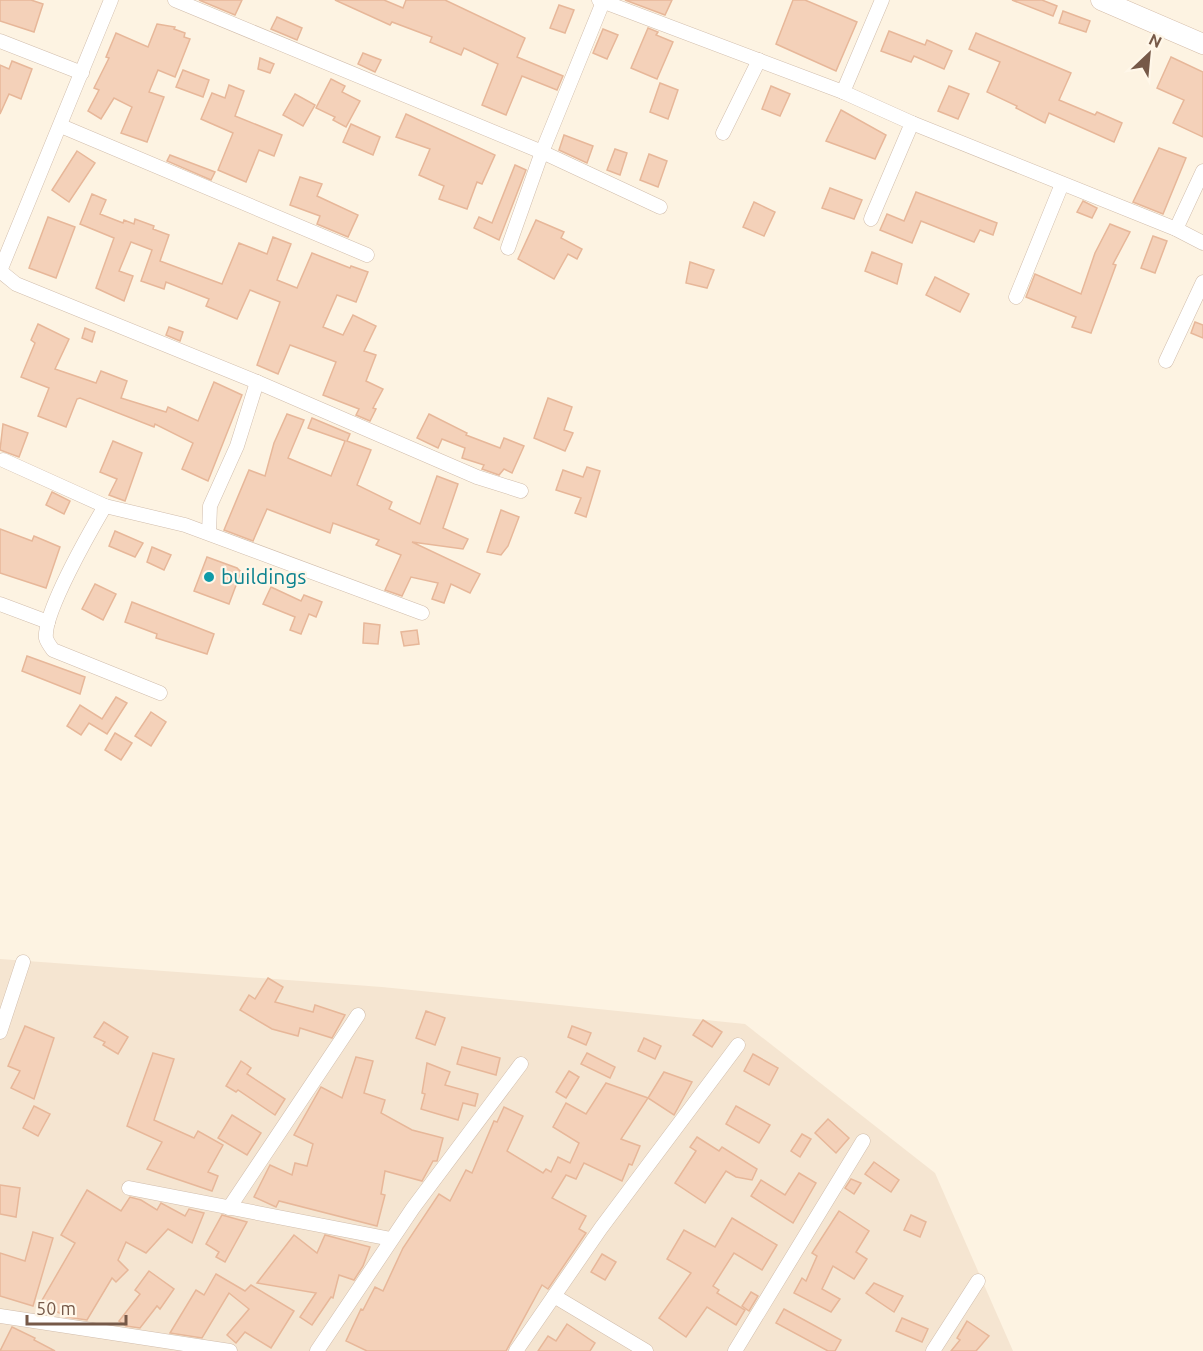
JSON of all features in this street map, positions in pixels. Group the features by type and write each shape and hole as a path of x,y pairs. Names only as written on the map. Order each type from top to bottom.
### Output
{"street":[{"path":"111,0 0,271 16,284 257,382 477,477 521,492"},
{"path":"175,0 542,152 660,207"},
{"path":"843,92 882,0"},
{"path":"1101,0 1203,44"},
{"path":"508,248 542,152 601,1 843,92 912,123 1176,229 1203,243"},
{"path":"0,41 82,73"},
{"path":"723,133 759,60"},
{"path":"871,219 912,123"},
{"path":"61,126 367,255"},
{"path":"1176,229 1203,171"},
{"path":"1016,297 1062,184"},
{"path":"1166,361 1203,282"},
{"path":"209,533 210,506 237,446 257,382"},
{"path":"3,460 105,506 209,533 422,613"},
{"path":"105,506 79,553 48,622 46,636 53,650 160,693"},
{"path":"185,525 210,506"},
{"path":"0,604 48,622"},
{"path":"0,1032 23,962"},
{"path":"230,1208 358,1015"},
{"path":"516,1351 601,1228 738,1045"},
{"path":"317,1351 392,1239 521,1064"},
{"path":"735,1351 863,1141"},
{"path":"129,1188 392,1239"},
{"path":"933,1351 978,1281"},
{"path":"554,1296 646,1351"},
{"path":"0,1316 230,1351"}],"shaded area":[{"path":"0,959 382,987 745,1024 935,1173 1013,1351 0,1351"}],"building":[{"path":"0,0 31,0 43,4 34,32 0,21"},
{"path":"199,0 242,0 235,15"},
{"path":"335,0 384,0 403,8 406,0 445,0 525,38 517,57 563,76 557,90 522,76 506,115 482,105 498,64 464,48 461,55 430,42 432,37 392,22 390,25"},
{"path":"625,0 672,0 665,15"},
{"path":"793,0 805,0 857,22 836,71 776,44"},
{"path":"1012,0 1042,0 1057,6 1053,16"},
{"path":"559,5 574,10 565,33 550,28"},
{"path":"1063,11 1090,21 1086,32 1059,23"},
{"path":"277,17 302,28 297,40 271,29"},
{"path":"157,24 175,27 174,29 185,33 184,37 190,39 175,77 158,70 149,92 164,97 147,142 121,133 132,107 114,98 101,119 88,111 99,90 94,88 109,58 106,57 116,33 148,47"},
{"path":"648,28 658,32 656,35 673,42 657,79 631,68"},
{"path":"603,29 618,35 607,59 593,53"},
{"path":"889,31 925,45 927,40 952,51 944,69 914,56 911,62 881,51"},
{"path":"976,33 1071,73 1059,100 1122,123 1114,142 1049,113 1045,123 987,92 1000,62 969,49"},
{"path":"363,53 381,60 375,72 358,64"},
{"path":"1171,57 1203,72 1203,137 1173,123 1184,100 1157,88"},
{"path":"260,58 274,64 270,73 258,69"},
{"path":"12,61 32,69 21,99 9,94 0,114 0,65 9,69"},
{"path":"183,70 209,80 203,97 176,87"},
{"path":"331,79 345,86 342,92 360,101 346,127 333,120 335,117 316,108"},
{"path":"660,83 678,90 668,119 650,112"},
{"path":"229,85 244,91 235,116 282,135 274,156 259,150 246,182 218,170 233,133 201,119 212,93 225,98"},
{"path":"771,86 790,94 780,116 762,109"},
{"path":"949,86 969,94 958,119 938,111"},
{"path":"295,94 315,105 303,126 283,115"},
{"path":"841,110 886,135 875,159 826,141"},
{"path":"406,114 495,155 482,184 477,182 467,209 439,199 444,186 419,175 430,149 396,137"},
{"path":"351,124 380,137 373,155 343,142"},
{"path":"564,135 593,146 587,163 559,150"},
{"path":"1159,148 1186,158 1163,214 1133,202"},
{"path":"615,149 627,153 620,175 607,170"},
{"path":"77,151 95,163 69,202 52,190"},
{"path":"649,154 667,161 658,187 640,180"},
{"path":"170,155 215,172 211,180 167,161"},
{"path":"515,165 526,170 499,240 474,228 479,217 492,223"},
{"path":"300,177 322,184 317,196 358,215 348,237 317,224 320,216 290,205"},
{"path":"830,188 862,200 854,219 822,208"},
{"path":"916,192 997,223 993,235 980,230 974,242 921,221 912,243 880,230 887,214 904,221"},
{"path":"92,194 106,200 100,214 123,223 124,220 134,224 135,219 169,235 160,261 222,284 239,243 267,254 273,237 291,244 277,280 297,288 312,253 350,268 351,266 368,272 356,302 337,295 323,327 343,335 353,315 376,326 364,351 376,355 366,381 383,389 373,408 376,409 370,421 356,415 359,409 323,395 336,362 290,345 278,374 257,365 280,302 250,290 237,319 206,306 209,299 166,282 164,289 141,281 152,250 131,242 119,271 133,276 124,301 96,288 114,238 80,224"},
{"path":"1083,201 1097,208 1092,218 1077,212"},
{"path":"754,202 775,212 764,236 743,227"},
{"path":"48,217 75,227 56,278 29,268"},
{"path":"536,220 564,232 561,238 582,249 577,259 568,254 554,279 518,259"},
{"path":"1110,224 1130,232 1113,264 1116,265 1091,333 1072,327 1076,317 1026,297 1035,274 1081,294 1095,253"},
{"path":"1153,236 1167,241 1155,273 1141,268"},
{"path":"872,252 902,264 897,284 865,271"},
{"path":"690,262 714,270 707,288 686,283"},
{"path":"935,277 969,294 960,312 926,295"},
{"path":"1195,322 1203,325 1203,338 1191,333"},
{"path":"38,324 69,339 55,369 96,383 101,371 127,381 121,398 166,412 168,407 198,421 214,382 242,395 208,481 182,469 193,443 155,424 154,427 80,398 77,399 66,427 38,416 49,388 21,377 35,343 31,340"},
{"path":"169,327 183,332 180,341 166,335"},
{"path":"85,328 95,332 92,342 82,338"},
{"path":"548,398 572,407 564,430 573,433 565,451 534,438"},
{"path":"287,414 304,420 288,458 331,476 345,441 308,428 312,418 350,434 347,441 371,450 357,485 392,502 389,509 420,524 437,476 458,484 443,528 468,539 463,549 412,542 480,574 470,593 451,584 444,603 432,599 438,583 411,577 402,596 385,590 401,555 376,545 379,540 333,523 330,533 267,509 253,541 224,530 249,470 265,476 274,443"},
{"path":"429,414 467,433 466,435 500,448 504,438 524,446 512,473 504,469 499,475 482,469 484,465 462,458 465,448 442,439 438,448 417,438"},
{"path":"3,424 28,433 19,457 0,450"},
{"path":"113,441 142,453 125,501 109,495 117,479 100,472"},
{"path":"587,467 600,471 586,517 575,513 581,498 556,490 563,470 583,477"},
{"path":"52,492 70,501 64,514 46,505"},
{"path":"501,510 519,517 508,546 501,555 487,552"},
{"path":"0,529 32,541 34,536 60,547 46,588 0,573"},
{"path":"115,531 143,543 135,557 109,546"},
{"path":"152,547 171,555 164,570 147,562"},
{"path":"207,557 237,568 241,572 229,604 194,591"},
{"path":"95,584 116,594 103,620 82,609"},
{"path":"271,587 301,601 304,595 322,602 316,617 309,614 301,634 290,630 295,617 263,604"},
{"path":"132,602 214,634 207,654 156,638 157,634 125,622"},
{"path":"364,623 380,625 378,644 363,643"},
{"path":"417,630 419,644 404,646 401,632"},
{"path":"27,656 85,677 80,694 22,671"},
{"path":"116,697 127,703 107,734 89,723 81,735 67,726 80,705 102,719"},
{"path":"151,712 166,722 151,746 135,736"},
{"path":"115,733 132,743 121,760 105,750"},
{"path":"268,978 283,987 275,1002 313,1012 315,1005 345,1015 332,1038 300,1028 298,1036 272,1029 240,1010 249,995 255,999"},
{"path":"426,1011 445,1018 435,1045 416,1038"},
{"path":"703,1020 722,1032 712,1047 693,1035"},
{"path":"104,1022 128,1037 118,1054 103,1045 105,1042 94,1037"},
{"path":"25,1026 54,1038 34,1099 11,1088 20,1071 8,1066"},
{"path":"572,1026 591,1033 586,1045 568,1037"},
{"path":"644,1038 661,1046 655,1059 638,1051"},
{"path":"462,1047 500,1058 496,1075 457,1064"},
{"path":"153,1053 174,1059 154,1120 194,1138 198,1131 223,1145 208,1172 218,1176 212,1191 147,1169 162,1142 127,1126"},
{"path":"587,1053 615,1067 610,1078 581,1064"},
{"path":"753,1054 778,1068 769,1085 744,1071"},
{"path":"356,1057 373,1061 364,1093 385,1100 381,1113 412,1130 443,1138 437,1161 433,1161 422,1181 385,1171 381,1194 385,1195 377,1226 279,1201 276,1207 254,1197 270,1165 292,1175 295,1163 307,1166 313,1144 294,1135 321,1087 342,1098"},
{"path":"241,1061 251,1068 247,1074 285,1099 275,1115 238,1090 236,1092 226,1086"},
{"path":"427,1063 450,1072 445,1085 478,1094 475,1106 463,1103 458,1120 421,1109 425,1094 422,1093"},
{"path":"569,1071 579,1077 566,1098 556,1092"},
{"path":"664,1072 692,1082 674,1115 648,1098"},
{"path":"606,1083 648,1098 621,1139 640,1146 622,1181 584,1163 576,1179 566,1175 552,1198 586,1216 579,1229 586,1233 548,1289 542,1285 506,1351 367,1351 346,1341 361,1309 363,1310 375,1287 383,1291 403,1248 439,1194 450,1201 466,1170 472,1173 494,1121 497,1122 504,1107 523,1116 507,1151 543,1173 546,1169 551,1172 558,1157 570,1163 579,1143 553,1127 566,1103 586,1114"},
{"path":"34,1106 50,1114 38,1136 23,1128"},
{"path":"736,1106 770,1125 759,1143 726,1124"},
{"path":"232,1115 261,1133 247,1155 218,1138"},
{"path":"828,1119 849,1138 836,1153 815,1133"},
{"path":"802,1134 811,1139 800,1157 791,1151"},
{"path":"697,1137 719,1151 722,1147 757,1169 752,1180 736,1177 726,1171 705,1203 675,1183 696,1151 690,1147"},
{"path":"874,1162 899,1180 891,1192 865,1174"},
{"path":"799,1173 816,1183 793,1223 751,1196 761,1180 785,1195"},
{"path":"851,1179 861,1183 854,1194 845,1188"},
{"path":"0,1185 20,1188 16,1217 0,1214"},
{"path":"87,1190 121,1211 130,1197 141,1200 157,1210 161,1203 185,1216 189,1209 204,1213 192,1243 168,1229 146,1253 126,1242 118,1260 128,1270 116,1282 112,1278 87,1320 66,1317 41,1302 75,1243 61,1235"},
{"path":"839,1211 869,1231 856,1252 867,1259 854,1279 833,1266 822,1289 840,1299 831,1312 794,1293 802,1278 806,1281 817,1256 812,1253"},
{"path":"222,1215 247,1222 225,1262 216,1257 219,1252 206,1244"},
{"path":"911,1215 926,1222 920,1237 904,1230"},
{"path":"732,1218 777,1245 762,1270 734,1253 713,1286 719,1290 717,1293 745,1310 736,1325 707,1307 686,1337 659,1318 691,1273 667,1259 684,1230 715,1247"},
{"path":"33,1232 53,1238 33,1306 0,1296 0,1253 25,1261"},
{"path":"294,1235 317,1253 325,1235 370,1247 363,1266 354,1280 339,1275 333,1298 331,1297 312,1325 300,1317 316,1293 257,1283"},
{"path":"602,1254 616,1262 605,1280 591,1272"},
{"path":"149,1271 174,1289 160,1309 157,1306 140,1328 126,1326 119,1321 140,1294 135,1290"},
{"path":"216,1274 245,1291 251,1285 294,1311 271,1348 245,1332 236,1343 227,1335 249,1309 229,1293 202,1338 170,1333 196,1290 204,1295"},
{"path":"874,1283 903,1296 894,1312 866,1293"},
{"path":"751,1292 758,1296 749,1311 742,1306"},
{"path":"784,1309 841,1340 835,1351 828,1351 776,1323"},
{"path":"902,1318 928,1329 922,1342 896,1331"},
{"path":"967,1321 989,1336 976,1351 951,1351 960,1340 957,1338"},
{"path":"567,1324 595,1343 590,1351 538,1351 548,1336 556,1341"},
{"path":"12,1327 35,1338 34,1340 55,1351 0,1351"}],"place":[{"name":"buildings","path":"209,577"}]}
